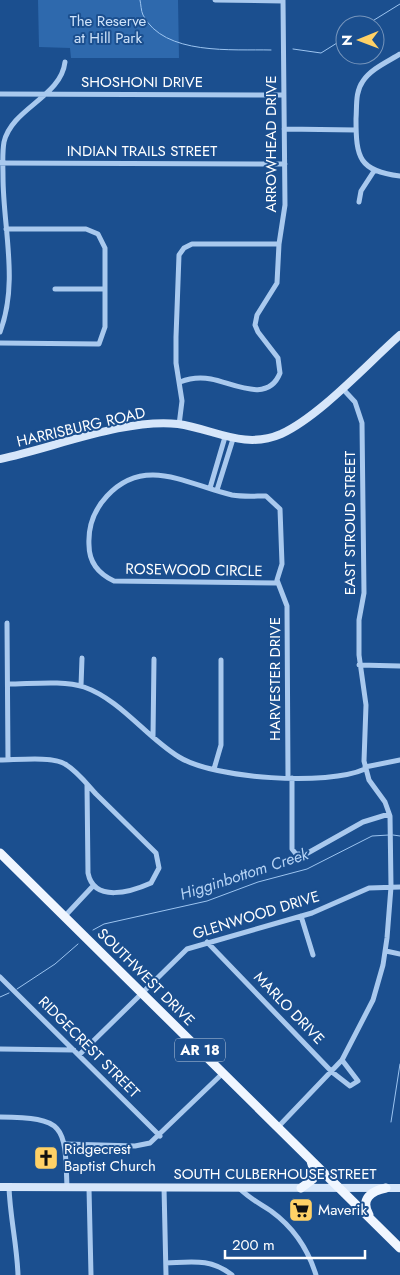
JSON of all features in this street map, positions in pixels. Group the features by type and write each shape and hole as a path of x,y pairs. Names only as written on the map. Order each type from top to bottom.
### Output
{"main road":[{"name":"HARRISBURG ROAD","path":"0,460 132,426 153,423 179,424 229,438 256,440 280,434 300,422 400,335"},
{"name":"SOUTHWEST DRIVE","path":"0,853 400,1248"},
{"path":"301,1188 311,1182 314,1174 310,1158"},
{"name":"SOUTH CULBERHOUSE STREET","path":"0,1187 400,1188"},
{"path":"370,1218 365,1207 366,1199 373,1191 386,1188"}],"street":[{"path":"215,0 283,1"},
{"name":"ARROWHEAD DRIVE","path":"180,382 205,378 242,389 260,390 270,386 278,379 280,370 279,360 258,332 256,324 257,315 277,283 279,244 285,204 283,1"},
{"path":"400,54 371,72 361,84 357,95 356,130 358,153 364,163 374,171 400,176"},
{"path":"0,332 8,306 8,246 3,206 2,163 4,143 7,133 60,77 65,62"},
{"name":"SHOSHONI DRIVE","path":"0,94 284,95"},
{"path":"284,129 356,130"},
{"name":"INDIAN TRAILS STREET","path":"2,163 285,164"},
{"path":"360,202 361,191 374,171"},
{"path":"0,343 99,344 105,327 105,248 97,233 86,229 6,229"},
{"path":"179,424 182,401 176,364 176,337 178,260 181,251 192,244 279,244"},
{"path":"55,289 105,289"},
{"name":"EAST STROUD STREET","path":"341,388 355,402 362,423 364,588 359,620 359,665 366,705 365,768"},
{"path":"210,488 229,438"},
{"path":"217,490 229,438"},
{"name":"ROSEWOOD CIRCLE","path":"160,474 210,488 234,496 266,496 280,509 282,564 277,583 122,583 109,579 93,564 88,539 93,518 101,502 116,488 139,477 160,474"},
{"name":"HARVESTER DRIVE","path":"277,583 287,606 292,849 296,854 306,854 364,822 389,814"},
{"path":"8,623 8,760"},
{"path":"81,686 82,658"},
{"path":"153,737 154,659"},
{"path":"214,769 221,745 221,660"},
{"path":"359,665 400,666"},
{"path":"8,684 81,686 103,697 179,758 214,769 255,776 290,778 340,777 365,768 400,760"},
{"path":"0,760 59,761 68,766 156,853 160,861 157,875 148,884 112,893 102,892 93,886 88,873 87,785"},
{"path":"278,1127 342,1060 373,1000 386,951 391,887 391,823 385,802 372,786 365,768"},
{"path":"64,916 93,886"},
{"name":"GLENWOOD DRIVE","path":"79,1055 181,953 207,942 327,907 364,889 400,887"},
{"path":"301,916 313,955"},
{"name":"MARLO DRIVE","path":"207,942 332,1072 350,1086 355,1084 358,1080 342,1060"},
{"path":"386,951 400,954"},
{"name":"RIDGECREST STREET","path":"0,977 160,1136"},
{"path":"0,1049 74,1050"},
{"path":"66,1144 140,1146 150,1143 160,1136 223,1073"},
{"path":"0,1117 46,1120 54,1125 66,1144 67,1188"},
{"path":"9,1187 10,1215 17,1247 18,1275"},
{"path":"164,1187 166,1275"},
{"path":"90,1188 92,1275"},
{"path":"239,1188 251,1200 269,1210 289,1227 304,1246 316,1275"},
{"path":"166,1263 206,1262 220,1266 232,1275"}],"green space":[{"name":"The Reserve at Hill Park","path":"38,0 178,0 179,58 71,58 70,48 39,47"}],"waterway":[{"path":"140,0 143,15 153,28 167,38 201,48 271,50"},
{"path":"382,15 400,4"},
{"path":"293,49 321,53 335,44"},
{"name":"Higginbottom Creek","path":"93,930 104,924 207,901 258,882 307,869 372,836 389,835"},
{"name":"Higginbottom Creek","path":"393,835 400,836"},
{"name":"Higginbottom Creek","path":"17,989 55,964 78,944"},
{"name":"Higginbottom Creek","path":"0,997 9,993"},
{"path":"391,1122 400,1064"}],"place":[{"name":"Ridgecrest Baptist Church","path":"46,1158"},
{"name":"Maverik","path":"301,1210"}]}
